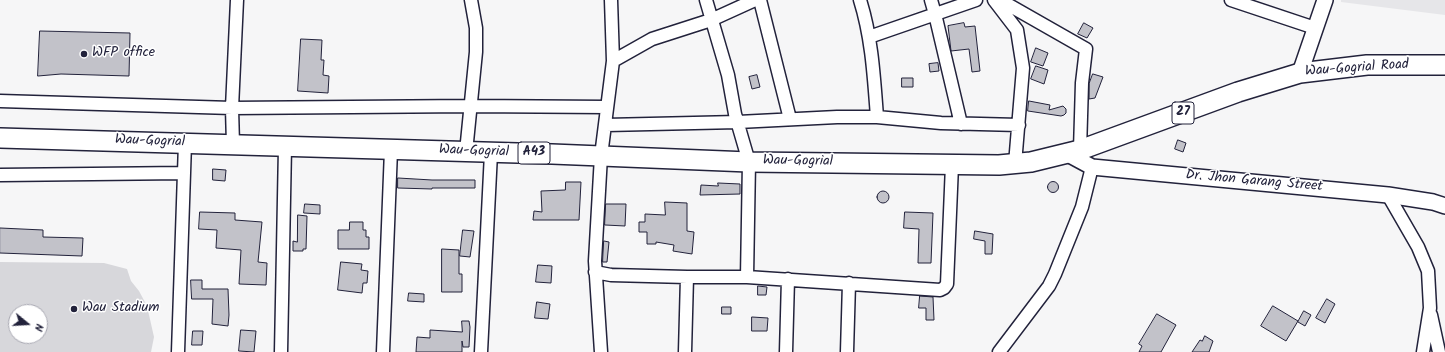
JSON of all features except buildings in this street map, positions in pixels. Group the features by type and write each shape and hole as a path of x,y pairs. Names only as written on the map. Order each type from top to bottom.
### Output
{"main road":[{"name":"Wau-Gogrial Road","path":"1073,152 1238,92 1300,73 1367,65 1445,65"},
{"name":"Wau-Gogrial","path":"0,138 601,156 749,162 952,165 1015,164 1031,162 1073,152"}],"street":[{"path":"233,145 232,108 237,0"},
{"path":"466,152 476,52 476,28 471,0"},
{"path":"601,352 595,272 601,156 613,60 611,0"},
{"path":"706,0 728,75 738,122 749,162 746,277"},
{"path":"613,60 652,40 711,20 755,0"},
{"path":"760,0 790,119"},
{"path":"860,0 869,37 877,117"},
{"path":"930,0 935,14 961,124"},
{"path":"869,37 976,0"},
{"path":"994,0 1017,30 1023,68 1015,164"},
{"path":"1000,0 1086,49 1073,152"},
{"path":"1231,0 1315,28"},
{"path":"1300,73 1324,0"},
{"path":"0,100 232,108 470,106 607,107"},
{"path":"606,125 877,117 961,124 1019,125"},
{"path":"178,352 185,143"},
{"path":"281,352 285,147"},
{"path":"383,352 391,150"},
{"name":"Dr. Jhon Garang Street","path":"1073,152 1092,167 1388,195 1433,202 1445,206"},
{"path":"481,352 491,153"},
{"path":"595,272 611,275 788,279 940,290 944,288 946,284 952,165"},
{"path":"999,352 1049,286 1082,207 1092,167"},
{"path":"0,175 184,173"},
{"path":"1388,195 1418,247 1428,272 1430,308 1439,352"},
{"path":"685,352 686,277"},
{"path":"786,352 788,279"},
{"path":"847,352 849,283"},
{"path":"1423,352 1430,308"}],"shaded area":[{"path":"1341,0 1445,0 1445,15 1341,2"},
{"name":"Wau Stadium","path":"0,262 104,263 127,269 131,281 139,291 147,306 154,337 151,352 0,352"}],"place":[{"name":"WFP office","path":"84,54"},
{"name":"Wau Stadium","path":"74,309"}]}
